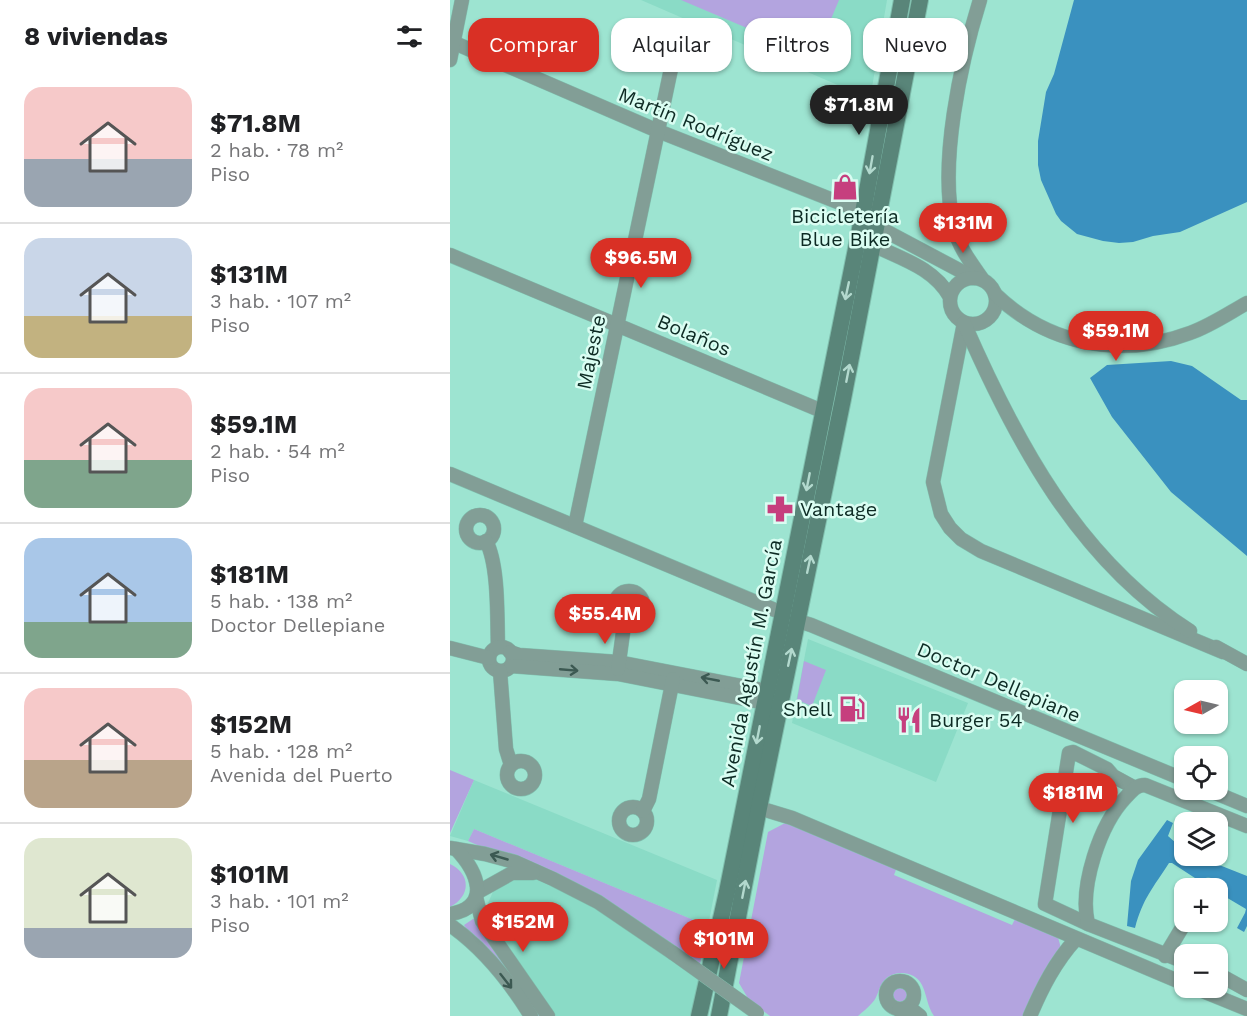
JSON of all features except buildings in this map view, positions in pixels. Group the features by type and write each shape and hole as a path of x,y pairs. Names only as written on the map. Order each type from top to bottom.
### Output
{"main road":[{"name":"Avenida Agustín M. García","path":"699,1016 727,892 859,234 902,0"},
{"name":"Avenida Agustín M. García","path":"719,1016 920,0"}],"street":[{"path":"450,60 462,0"},
{"path":"979,279 954,229 949,182 954,121 964,61 980,0"},
{"name":"Martín Rodríguez","path":"452,42 658,131 863,212"},
{"name":"Majeste","path":"575,526 670,72"},
{"path":"863,212 880,208"},
{"path":"859,234 876,226 979,279 992,288 996,301 992,316 979,324 964,323"},
{"path":"901,258 907,242"},
{"path":"873,245 931,273 943,283 950,297 952,312 964,323 1005,413 1035,466 1090,543 1137,590 1173,620 1223,652"},
{"name":"Bolaños","path":"450,255 822,411"},
{"path":"950,297 956,285 962,281 979,279"},
{"path":"995,294 1024,318 1046,330 1072,340 1119,346 1144,345 1179,337 1247,303"},
{"path":"964,323 933,482 941,514 950,528 961,539 981,551 1247,664"},
{"path":"956,361 968,354 980,360"},
{"path":"450,474 782,613"},
{"path":"486,541 494,565 502,659 506,748 512,765"},
{"path":"1122,610 1135,602 1137,590"},
{"path":"618,668 625,618"},
{"name":"Doctor Dellepiane","path":"798,621 1174,775"},
{"path":"450,648 502,659 618,668 766,697"},
{"path":"642,810 649,799 673,679"},
{"path":"1136,788 1113,776 1099,764 1073,752 1069,753 1045,904 1174,959"},
{"path":"1088,924 1085,913 1086,894 1100,838 1115,808 1136,788 1145,784 1247,826"},
{"path":"1228,798 1247,806"},
{"path":"759,808 792,818 1174,979"},
{"path":"453,849 505,859 598,902 759,1015"},
{"path":"453,849 472,867 482,921 548,1016"},
{"path":"450,914 461,911 477,895 512,873 538,873"},
{"path":"450,925 475,945 497,969 531,1016"},
{"path":"1165,956 1179,932"},
{"path":"1030,1016 1056,963 1076,939"},
{"path":"1228,980 1247,990"},
{"path":"899,981 908,983 912,987 917,1010 921,1016 915,1012 890,1006 885,998 890,984 899,981"},
{"path":"899,1010 908,1007 914,996"},
{"path":"1220,998 1247,1009"}],"shaded area":[{"path":"641,0 887,0 884,18 863,18 863,72 875,72 870,99 808,72 851,72 851,18 744,18 744,45 732,39 732,18 683,18"},
{"path":"681,0 839,0 831,18 744,18 744,27 732,22 732,18 723,18"},
{"path":"808,639 968,703 936,782 792,723"},
{"path":"804,661 826,670 812,706 797,700"},
{"path":"450,770 474,780 450,833"},
{"path":"474,780 717,880 708,926 474,829 468,841 450,836"},
{"path":"789,821 897,867 894,875 1012,925 1016,917 1057,934 1061,948 1026,1016 934,1016 919,980 903,973 887,978 874,1001 858,1016 770,1016 749,1000 739,983 768,832"},
{"path":"474,829 708,926 700,964 598,897 468,841"},
{"path":"450,864 462,873 466,885 462,897 450,907"},
{"path":"521,877 538,880 603,911 705,983 696,1016 556,1016 490,922 487,913 488,903 496,885"},
{"path":"473,919 540,1016 536,1016 506,970 466,928 464,925"},
{"path":"896,985 904,985 910,991 910,999 904,1005 896,1005 890,999 890,991"}],"water":[{"path":"1074,0 1247,0 1247,202 1180,232 1133,242 1103,241 1077,234 1056,214 1041,180 1038,165 1038,141 1046,92 1054,74"},
{"path":"1171,361 1192,366 1241,400 1247,400 1247,556 1171,492 1112,417 1090,378 1107,365"},
{"path":"1167,820 1173,823 1168,836 1174,841 1174,864 1169,863 1149,894 1135,928 1127,926 1131,881 1138,860"},
{"path":"1177,866 1222,866 1247,876 1247,926 1244,932 1237,928 1246,909 1228,898 1228,878 1195,878"}],"place":[{"name":"Bicicletería Blue Bike","path":"845,187"},
{"name":"Vantage","path":"780,509"},
{"name":"Shell","path":"852,709"},
{"name":"Burger 54","path":"909,720"}]}
